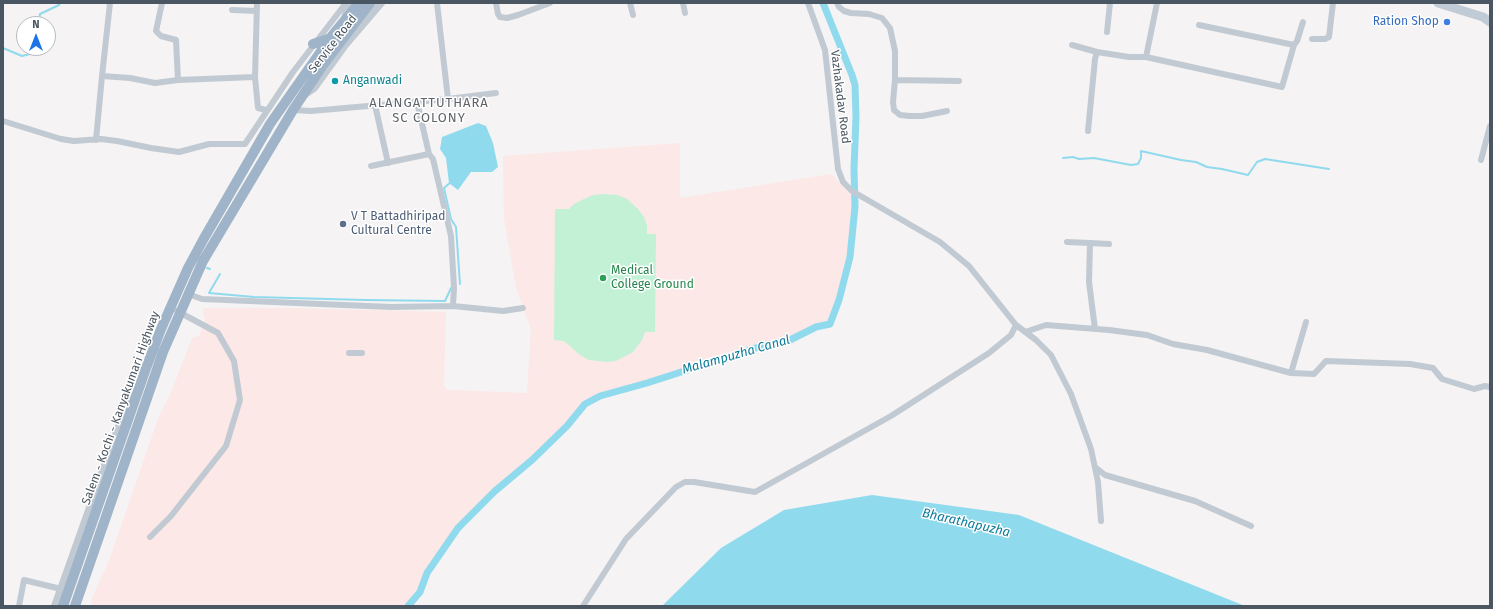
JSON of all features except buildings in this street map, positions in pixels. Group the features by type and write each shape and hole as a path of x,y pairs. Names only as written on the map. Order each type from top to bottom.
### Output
{"highway":[{"name":"Salem - Kochi - Kanyakumari Highway","path":"63,606 139,389 170,308 203,240 257,146 302,78 344,20 359,3"},
{"name":"Salem - Kochi - Kanyakumari Highway","path":"75,606 163,352 203,261 293,110 323,65 370,3"},
{"path":"313,44 331,38"}],"main road":[{"path":"1438,3 1489,18"}],"street":[{"path":"3,121 61,139 74,141 96,140 110,3"},
{"path":"162,3 156,31 161,36 176,40 178,80"},
{"path":"257,3 255,77 258,108 266,110"},
{"path":"344,20 347,3"},
{"name":"Service Road","path":"96,140 117,141 179,152 209,144 245,144 266,110 313,44 347,3"},
{"name":"Service Road","path":"301,98 314,88 345,45 381,3"},
{"path":"437,3 448,99"},
{"path":"496,3 500,17 507,18 550,3"},
{"path":"630,3 633,15"},
{"path":"682,3 685,13"},
{"name":"Vazhakadav Road","path":"808,3 825,50 829,76 832,126 838,169 843,182 852,191 940,242 969,266 1016,325"},
{"path":"837,3 844,11 869,14 882,18 890,28 895,51 894,110 900,115 922,116 947,111"},
{"path":"1107,32 1110,3"},
{"path":"1146,57 1157,3"},
{"path":"1312,39 1328,37 1333,3"},
{"path":"232,10 257,12"},
{"path":"1072,45 1097,52 1130,58 1146,57 1282,87 1294,45 1297,41 1303,22"},
{"path":"1199,25 1294,45"},
{"path":"1088,131 1095,58 1097,52"},
{"path":"102,76 130,78 156,83 178,80 255,77"},
{"path":"895,80 959,81"},
{"path":"293,110 311,111 448,99 496,93"},
{"path":"417,102 429,154 433,159 451,236 454,288 453,306"},
{"path":"375,105 388,163"},
{"path":"1481,160 1490,126"},
{"path":"371,166 429,154"},
{"path":"1067,242 1109,244"},
{"path":"1090,243 1089,282 1095,329"},
{"path":"188,294 202,299 391,307 453,306 503,311 523,308"},
{"path":"150,537 172,516 226,446 240,400 234,361 218,333 170,308"},
{"path":"1291,373 1306,322"},
{"path":"583,606 626,539 676,487 685,482 694,482 755,492 891,416 989,353 1011,335 1016,325 1036,340 1050,355 1071,394 1091,449 1098,482 1101,521"},
{"path":"1025,332 1046,325 1147,335 1173,344 1207,350 1291,373 1314,374 1326,361 1410,364 1433,368 1442,379 1474,389 1485,386 1490,387"},
{"path":"349,353 362,353"},
{"path":"55,606 125,409 139,389"},
{"path":"1095,467 1105,475 1195,502 1251,526"},
{"path":"19,606 24,580 61,589"}],"shaded area":[{"path":"680,143 680,198 831,174 853,197 852,242 831,321 827,325 817,326 786,342 762,345 745,350 648,382 600,395 584,403 568,424 537,454 494,490 458,527 427,573 414,606 91,606 92,598 109,561 159,416 170,395 192,338 199,336 205,320 203,312 204,308 285,308 446,312 444,386 447,390 527,393 531,329 516,288 504,218 503,156"}],"green space":[{"path":"593,195 617,195 627,199 644,217 647,226 647,234 656,234 655,332 645,332 642,340 633,352 616,361 607,362 589,360 580,355 564,341 554,340 555,209 569,209 574,204"}],"water":[{"path":"478,123 486,126 493,143 498,167 492,172 471,172 458,190 449,183 446,158 440,149 442,137"},
{"name":"Bharathapuzha","path":"872,495 1019,515 1245,606 662,606 721,548 784,510"}],"waterway":[{"path":"40,16 40,14 59,5 60,3"},
{"name":"Malampuzha Canal","path":"408,606 420,592 427,573 458,528 495,491 532,460 567,426 585,404 600,396 647,383 762,346 788,341 816,327 830,324 839,300 850,257 855,207 854,169 856,117 855,85 823,3"},
{"path":"3,48 16,53"},
{"path":"1063,158 1094,158 1131,165 1138,164 1141,158 1141,151 1196,162 1207,167 1248,175 1257,162 1265,159 1329,169"},
{"path":"451,182 444,188 451,219 456,227 460,284"},
{"path":"220,274 209,293 254,297 445,301 451,288"}],"place":[{"name":"Ration Shop","path":"1447,22"},
{"name":"Anganwadi","path":"335,81"},
{"name":"V T Battadhiripad Cultural Centre","path":"343,224"},
{"name":"Medical College Ground","path":"603,278"}],"district":[{"name":"ALANGATTUTHARA SC COLONY","path":"429,110"}]}
